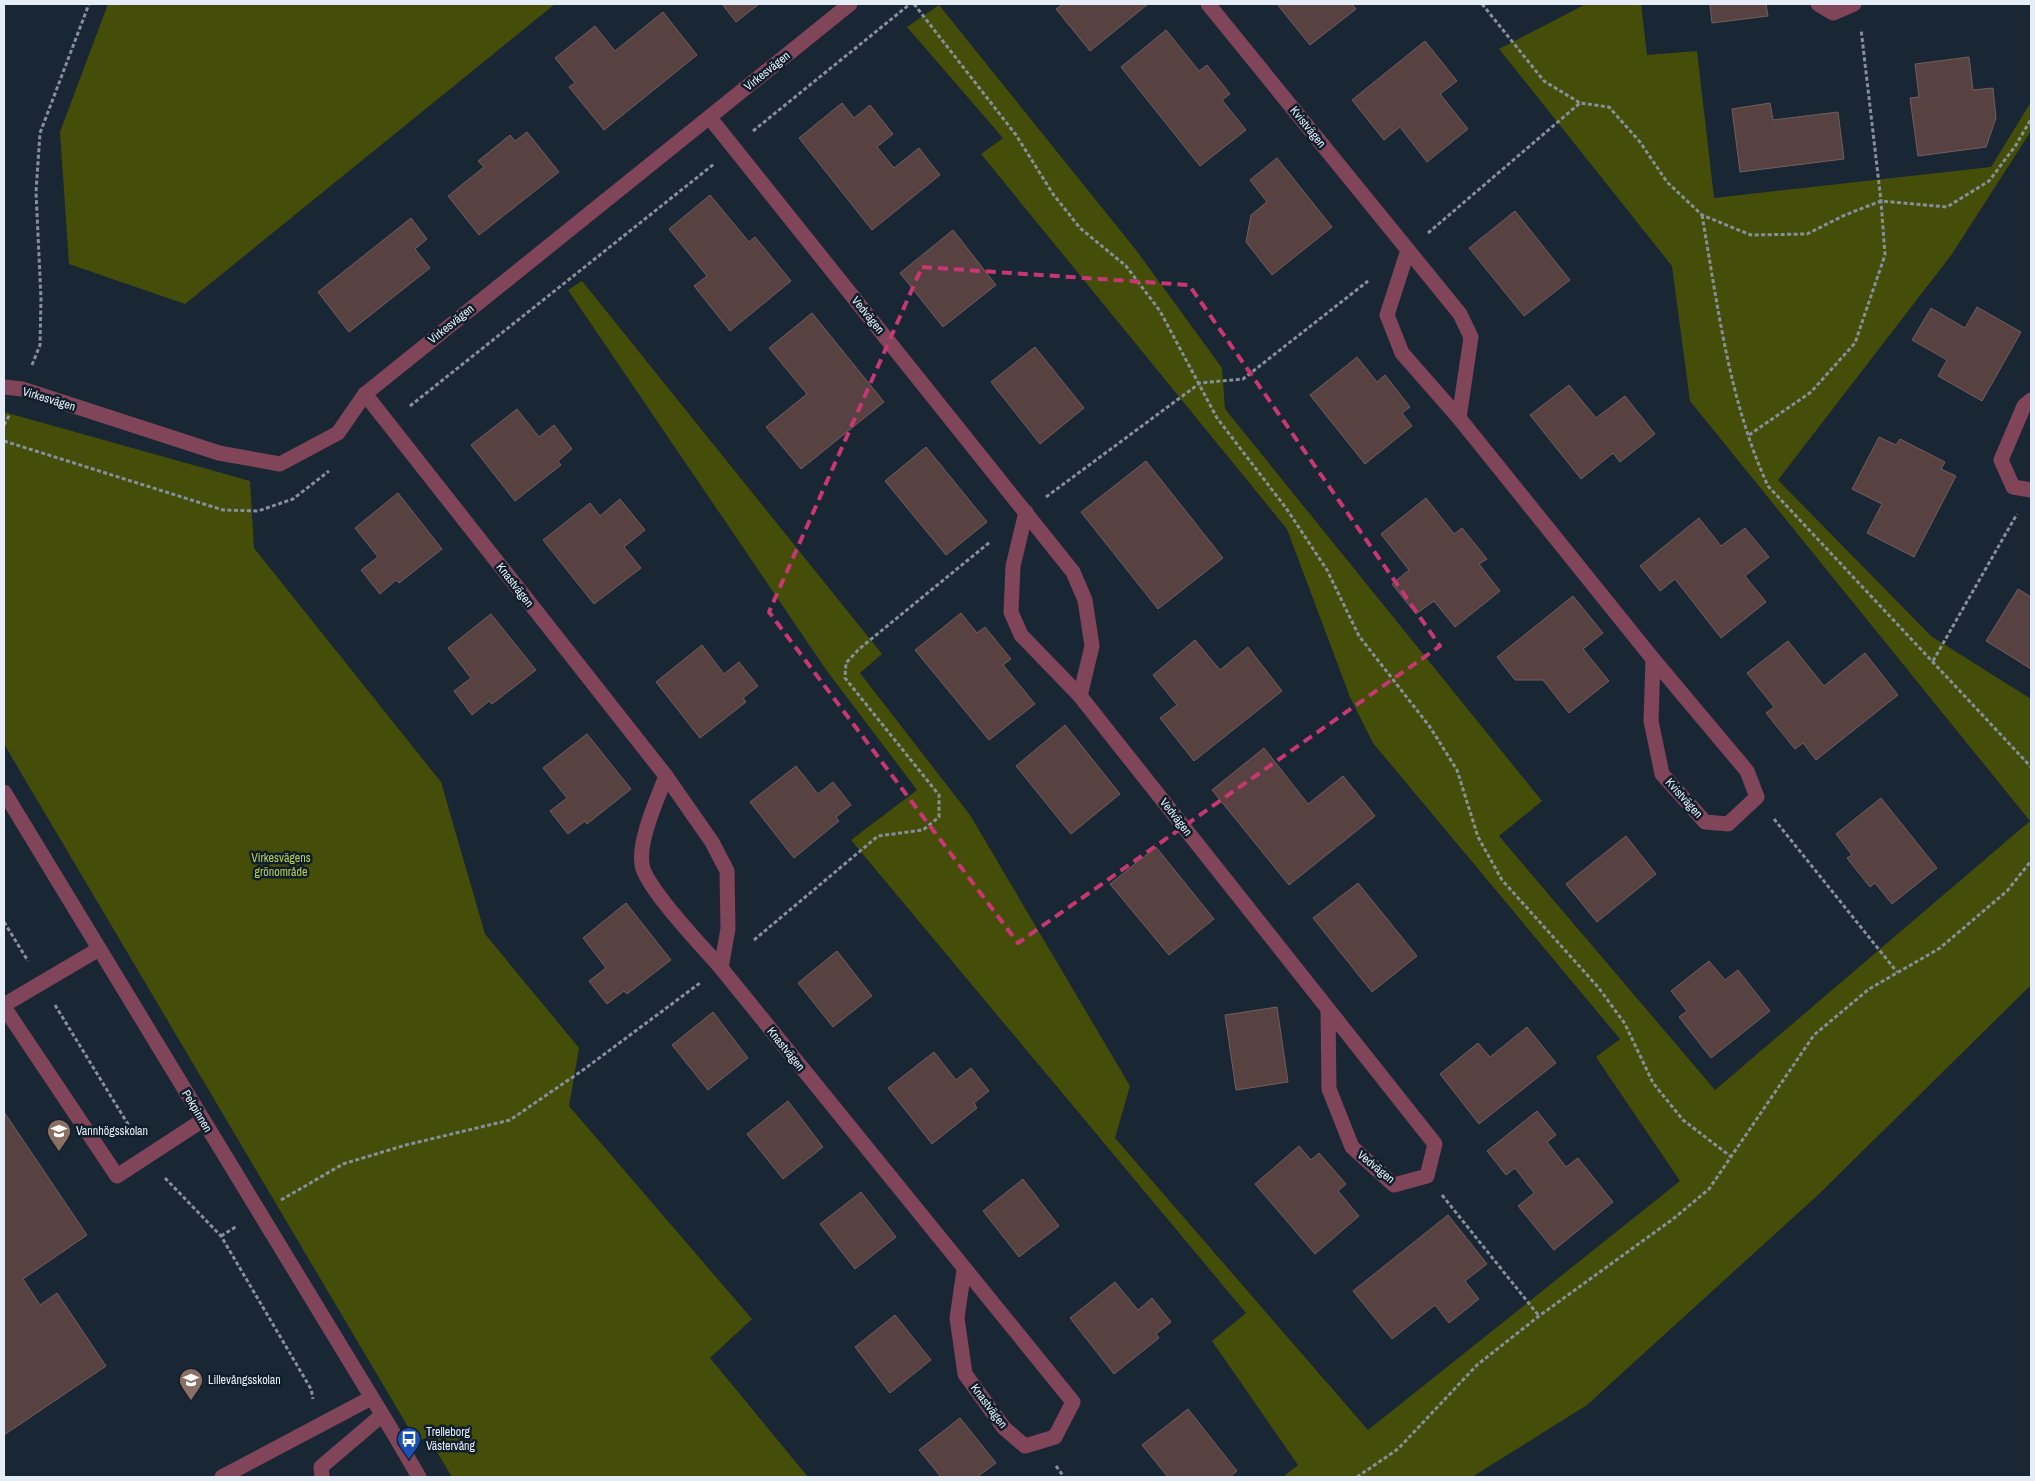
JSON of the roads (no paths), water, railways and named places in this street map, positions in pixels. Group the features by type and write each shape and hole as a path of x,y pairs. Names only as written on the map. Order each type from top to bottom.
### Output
{"street":[{"name":"Virkesvägen","path":"4,387 22,389 218,453 280,464 338,433 365,394 850,4"},
{"name":"Kvistvägen","path":"1208,4 1460,314 1471,337 1459,418"},
{"path":"1818,4 1833,13 1854,4"},
{"name":"Vedvägen","path":"710,118 1073,572 1085,600 1092,646 1080,696"},
{"path":"1408,250 1387,315 1402,353 1459,418 1652,659"},
{"name":"Knastvägen","path":"365,394 666,776 712,842 727,871 728,930 721,968"},
{"path":"2031,400 2024,406 2001,460 2014,487 2031,490"},
{"name":"Vedvägen","path":"1026,512 1013,566 1012,612 1021,635 1080,696 1435,1144 1427,1176 1394,1185 1352,1148 1330,1089 1328,1009"},
{"name":"Kvistvägen","path":"1652,659 1747,771 1757,797 1728,824 1705,822 1662,774 1651,721 1652,659"},
{"name":"Knastvägen","path":"666,776 645,832 642,865 658,894 721,968 964,1270 1073,1402 1056,1437 1025,1446 1004,1428 965,1374 956,1318 964,1270"},
{"name":"Pekpinnen","path":"4,792 419,1477"},
{"path":"99,949 4,1006 117,1176 203,1120"},
{"path":"222,1477 371,1398"},
{"path":"322,1477 321,1467 382,1416"}],"place":[{"name":"Vannhögsskolan","path":"59,1152"},
{"name":"Lillevångsskolan","path":"191,1401"},
{"name":"Trelleborg Västervång","path":"409,1460"}],"park label":[{"name":"Virkesvägens grönområde","path":"281,865"}]}
